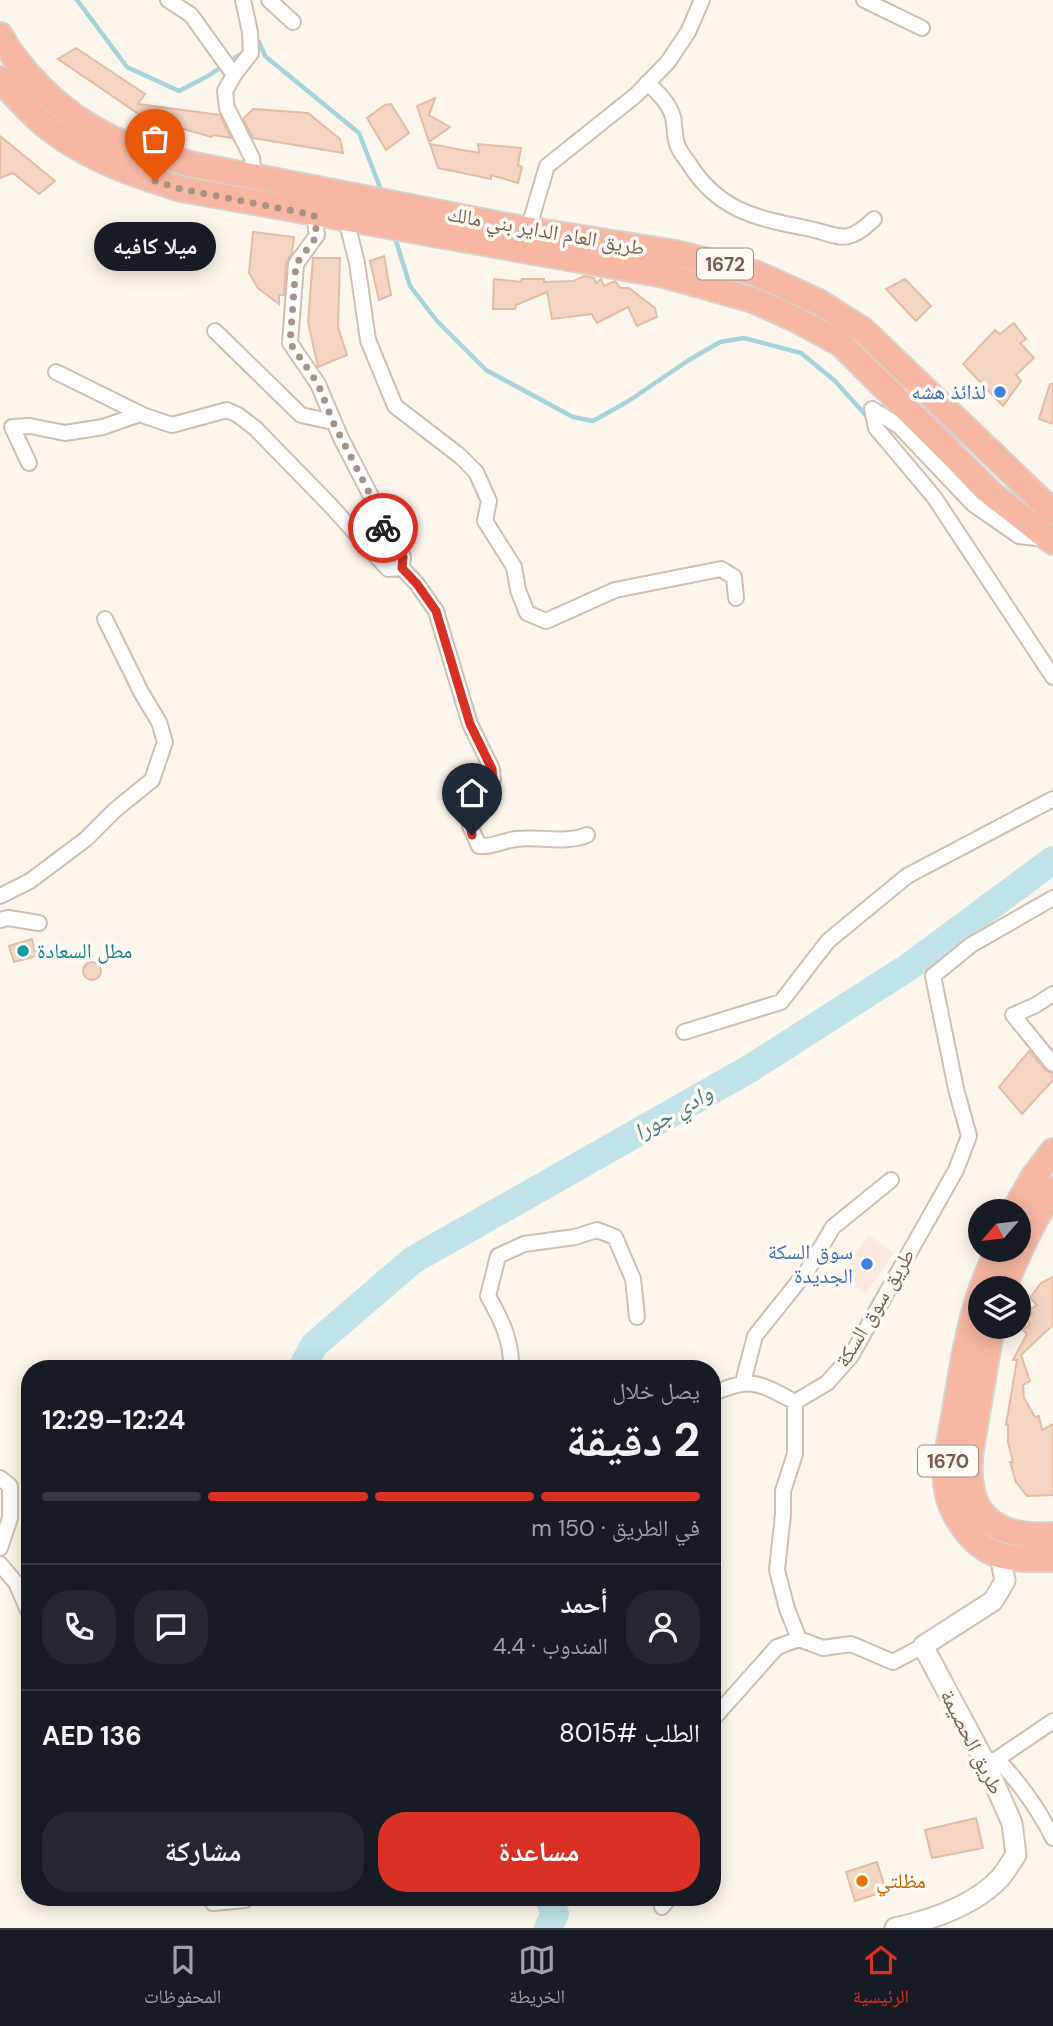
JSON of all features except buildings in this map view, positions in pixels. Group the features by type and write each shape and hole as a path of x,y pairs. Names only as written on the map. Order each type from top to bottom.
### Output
{"highway":[{"name":"طريق العام الداير بني مالك","path":"0,35 9,52 40,87 90,127 146,152 254,177 528,230 716,261 755,273 820,302 863,330 1053,512"},
{"name":"طريق العام الداير بني مالك","path":"0,79 24,106 57,135 87,153 130,173 181,189 314,215 664,275 753,300 841,344 993,495 1051,541"},
{"path":"1021,1199 1053,1151"},
{"path":"1008,1276 1041,1207 1053,1190"},
{"name":"1670","path":"968,1339 948,1448 947,1489 953,1511 968,1533 986,1548 1000,1555 1053,1559"},
{"name":"1670","path":"989,1339 968,1468 976,1507 987,1520 1002,1528"},
{"path":"1000,1555 1002,1528 1053,1535"}],"street":[{"path":"168,0 191,15 233,75"},
{"path":"243,0 250,32 251,53 233,75 225,91 227,108 252,158 254,177"},
{"path":"269,0 293,22"},
{"path":"528,230 547,166 636,95 668,62 688,32 702,0"},
{"path":"864,0 922,28"},
{"path":"647,83 659,93 673,114 677,145 697,177 724,203 752,216 839,238 860,233 874,219"},
{"path":"314,215 317,236 296,264 290,343 318,384 333,422 376,506 380,524 403,557 402,568 436,611 470,724 492,769 493,780 475,806 470,826 479,846 492,847 513,839 575,840 587,835"},
{"path":"346,219 368,341 396,406 460,456 476,472 489,501 485,521 514,567 518,590 527,613 546,621 615,590 721,569 734,577 736,598"},
{"path":"215,331 301,415 333,422"},
{"path":"56,372 140,414 172,425 227,410 239,415 256,428 388,569 402,568"},
{"path":"1051,541 1018,536 972,504 899,426 872,409 876,428 934,497 1053,677"},
{"path":"29,463 12,428 30,426 65,433 103,427 140,414"},
{"path":"0,896 30,881 86,839 115,810 152,780 165,742 159,722 141,692 106,619"},
{"path":"684,1032 781,1002 828,941 907,876 1053,799"},
{"name":"طريق سوق السكة","path":"794,1402 827,1384 851,1356 956,1170 968,1136 933,976 971,945 1053,898"},
{"path":"0,920 8,918 39,923"},
{"path":"1053,993 1034,1006 1013,1015 1053,1064"},
{"path":"743,1381 755,1336 807,1271 833,1227 891,1180"},
{"path":"511,1360 504,1325 488,1296 498,1256 524,1244 575,1237 597,1230 615,1237 633,1279 637,1317"},
{"path":"721,1390 743,1381 768,1388 794,1402 795,1454 783,1491 777,1570 787,1609 799,1639"},
{"path":"0,1478 10,1486 9,1518 0,1548"},
{"path":"721,1710 777,1647 799,1639 822,1648 850,1644 893,1662 923,1646 993,1601 1005,1581 1000,1555"},
{"path":"0,1564 16,1583 21,1594"},
{"name":"طريق الحصيمة","path":"895,1928 919,1923 968,1902 999,1879 1016,1855 1012,1823 991,1760 923,1646"},
{"path":"1053,1721 991,1760 1018,1781 1040,1812 1053,1838"}],"shaded area":[{"name":"سوق السكة الجديدة","path":"869,1235 894,1253 866,1293 840,1275"}],"waterway":[{"path":"77,0 127,67 179,91 208,76 259,42 265,56 359,133 381,190"},
{"path":"396,241 410,286 437,321 486,370 573,417 593,421 720,342 744,338 801,353 835,381 870,420"},
{"name":"وادي جورا","path":"306,1360 314,1345 413,1260 751,1068 910,966 1053,860"},
{"name":"وادي جورا","path":"548,1928 555,1914 552,1906"}],"way so far":[{"path":"155,181 181,189 314,215 317,236 296,264 290,343 318,384 333,422 376,506 383,528"}],"place":[{"name":"ميلا كافيه","path":"155,181"},
{"name":"لذائذ هشه","path":"1000,392"},
{"name":"مطل السعادة","path":"23,951"},
{"name":"سوق السكة الجديدة","path":"867,1264"},
{"name":"مظلتي","path":"862,1881"}],"route":[{"path":"383,528 403,557 402,568 436,611 470,724 492,769 493,780 475,806 470,826 472,835"}]}
